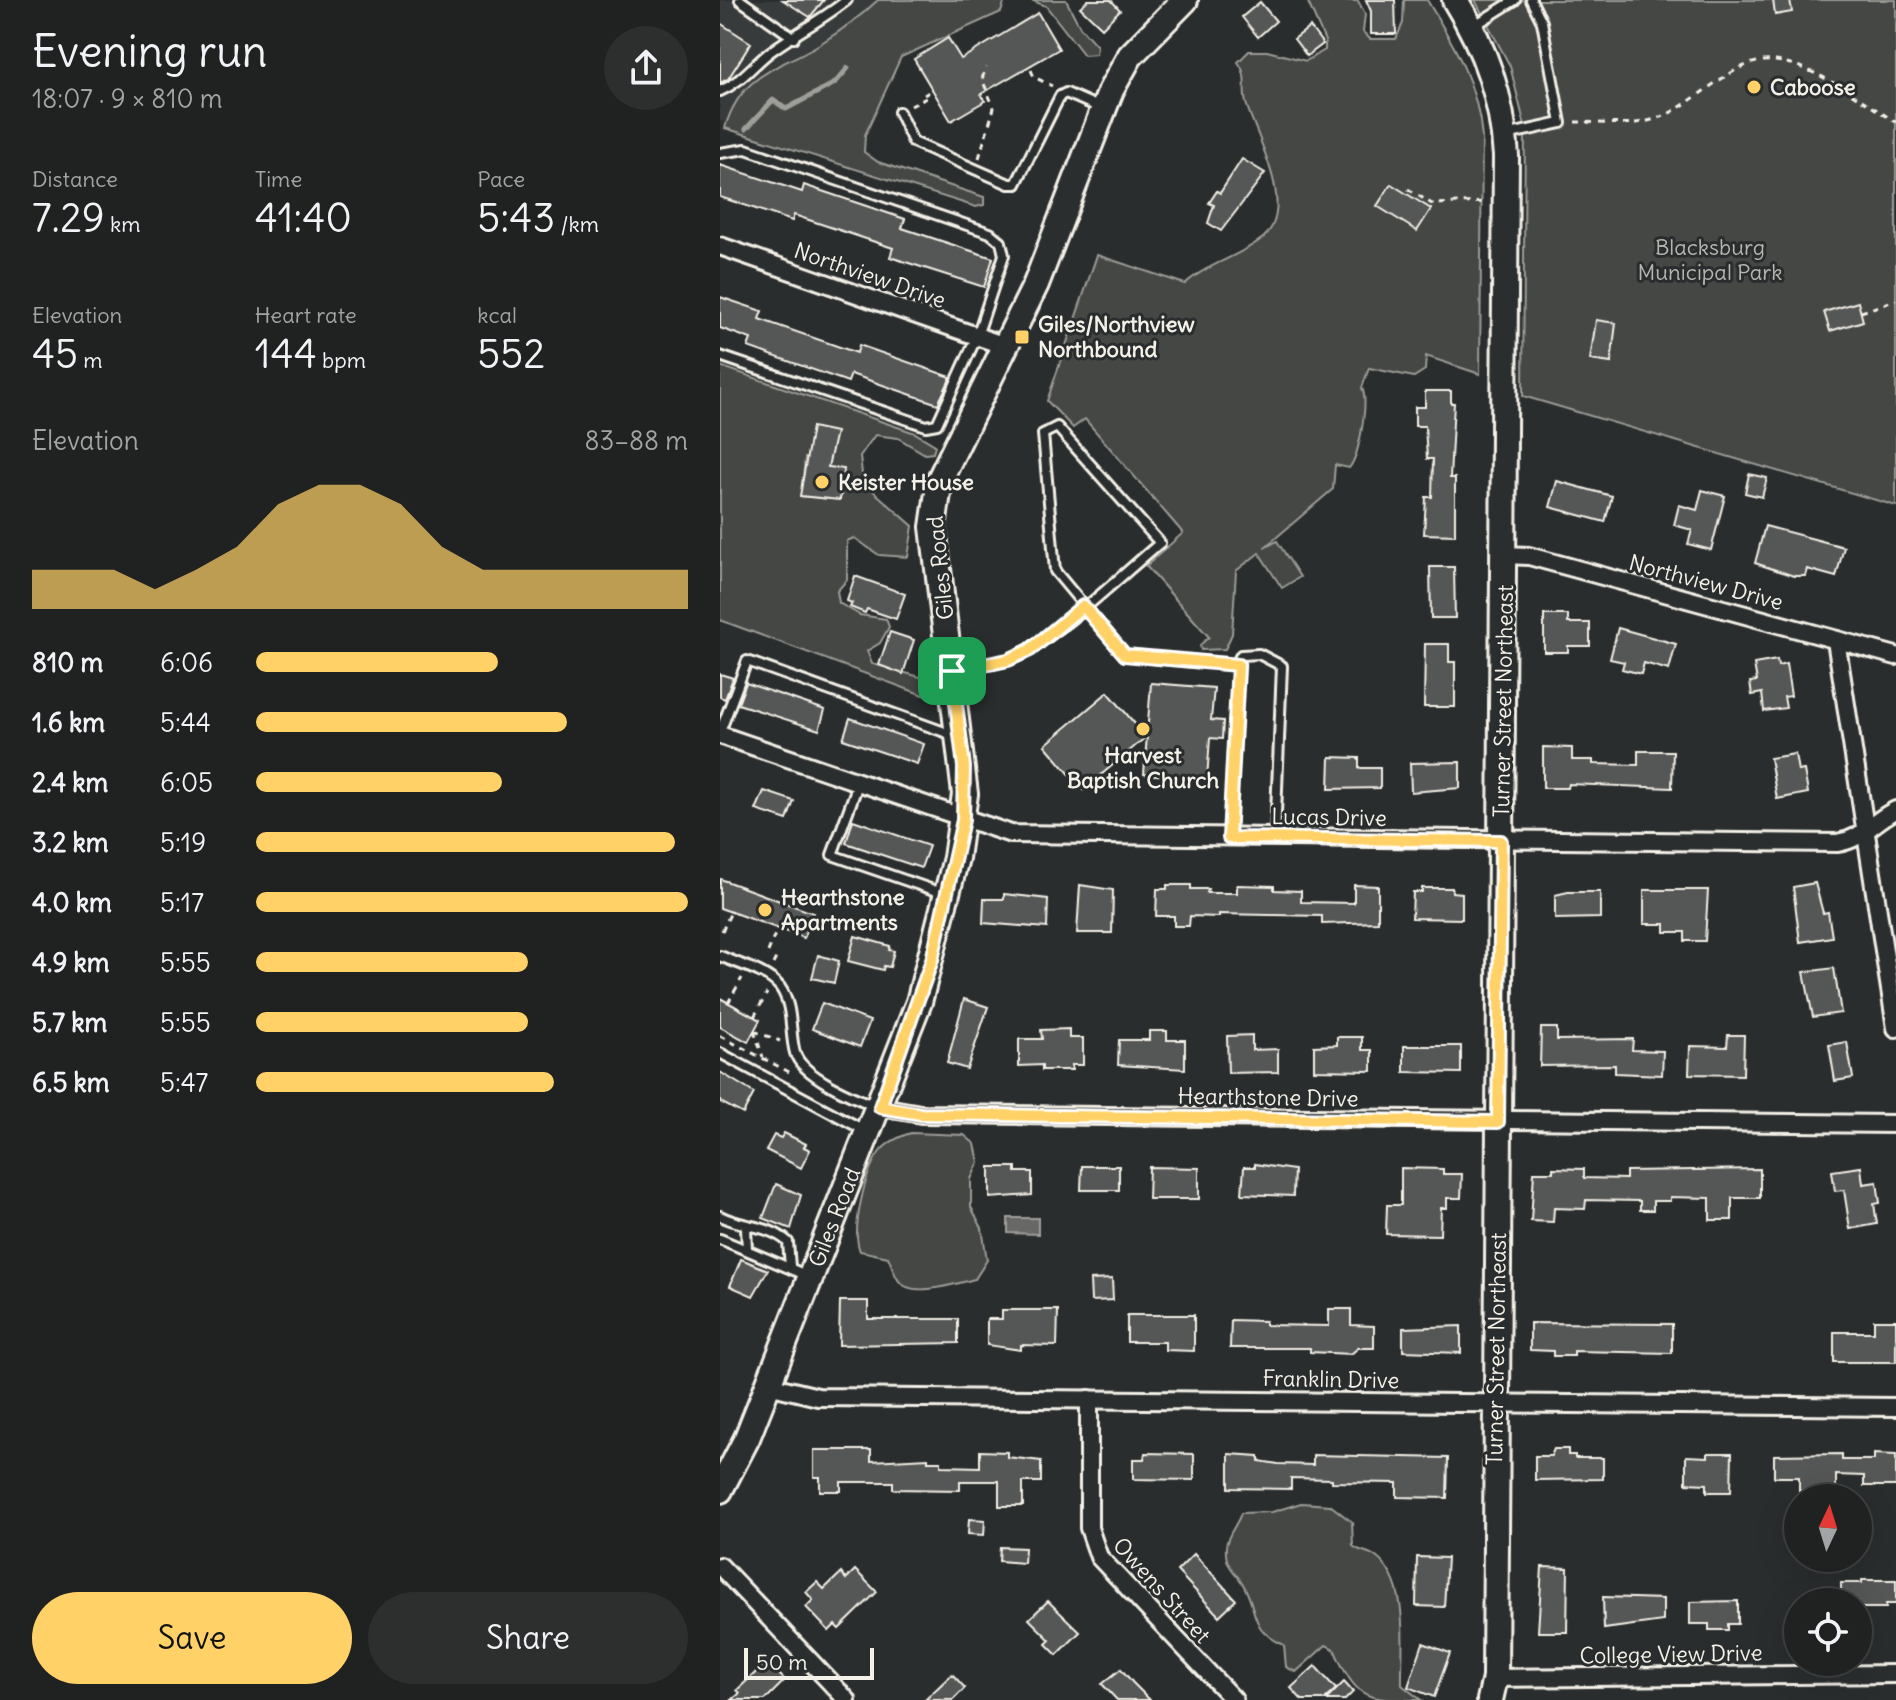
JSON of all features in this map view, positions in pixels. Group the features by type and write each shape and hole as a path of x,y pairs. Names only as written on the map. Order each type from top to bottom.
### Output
{"street":[{"name":"Giles Road","path":"720,1490 747,1438 768,1385 800,1272 880,1107 919,1002 948,895 965,794 961,737 935,551 934,503 956,445 1054,242 1103,109 1130,56 1185,0"},
{"name":"Turner Street Northeast","path":"1455,0 1491,67 1505,135 1504,555 1492,1689"},
{"name":"Northview Drive","path":"720,246 1005,346"},
{"name":"Northview Drive","path":"1504,555 1529,556 1896,656"},
{"path":"1836,640 1896,1028"},
{"name":"Lucas Drive","path":"720,734 858,784 1011,834 1837,843 1864,834 1876,820 1896,810"},
{"name":"Hearthstone Drive","path":"880,1107 921,1114 1896,1124"},
{"name":"Franklin Drive","path":"768,1385 806,1397 1896,1407"},
{"name":"Owens Street","path":"1089,1399 1089,1528 1093,1546 1099,1557 1234,1700"},
{"path":"720,1566 847,1700"},
{"name":"College View Drive","path":"1492,1689 1896,1674"}],"lane":[{"path":"740,0 794,38"},
{"path":"720,91 737,83 773,50 847,0"},
{"path":"1472,27 1515,0"},
{"path":"1505,135 1561,123 1542,22 1531,0"},
{"path":"899,112 913,142 1009,184 1016,184 1056,101 1066,93 1103,109"},
{"path":"720,153 746,149 990,233 1001,242 1003,266 977,336 943,417 937,424 926,426 720,356"},
{"path":"952,671 1008,660 1030,650 1083,606 1160,543 1057,427 1043,434 1055,571 1083,606 1125,655 1238,665"},
{"path":"1229,838 1238,665 1241,655 1259,654 1282,666 1275,838"},
{"path":"720,734 747,661 961,737"},
{"path":"858,784 832,855 948,895"},
{"name":"Hearthstone Drive","path":"720,956 767,976 781,988 788,1003 796,1056 801,1064 845,1093 880,1107"},
{"path":"720,1053 869,1132"},
{"path":"720,1216 746,1227 776,1231 788,1242 800,1272"},
{"path":"746,1227 747,1250"},
{"path":"720,1239 800,1272"}],"path":[{"path":"1585,122 1636,123 1660,117 1746,66 1763,61 1795,67 1825,78 1896,122"},
{"path":"985,143 994,108 982,79 986,67"},
{"path":"1031,70 1034,77 1066,93"},
{"path":"899,112 929,92"},
{"path":"1408,189 1432,204 1489,202"},
{"path":"1861,312 1896,300"},
{"path":"722,931 731,912"},
{"path":"768,952 777,929"},
{"path":"728,1003 743,976"},
{"path":"754,1017 769,990"},
{"path":"764,1059 754,1031 771,1039"},
{"path":"720,1036 796,1075"}],"shaded area":[{"path":"720,0 907,0 725,123 720,121"},
{"path":"1008,1218 1038,1218 1038,1234 1008,1233"}],"green space":[{"path":"878,0 1005,0 1001,12 901,57 865,135 864,152 878,162 984,197 984,205 976,207 725,128 732,109 752,83 830,37"},
{"path":"1031,0 1066,0 1080,27 1097,46 1096,54 1084,55 1046,6"},
{"path":"1307,0 1358,1 1365,14 1363,32 1370,39 1396,39 1403,23 1404,0 1427,0 1463,65 1480,118 1482,138 1480,374 1426,356 1425,370 1414,377 1369,368 1362,388 1364,416 1353,462 1349,468 1335,465 1333,489 1264,548 1277,541 1300,577 1282,588 1259,553 1236,571 1232,634 1225,649 1201,650 1200,645 1209,637 1146,566 1183,533 1085,419 1073,428 1047,401 1097,255 1185,284 1255,244 1273,224 1277,208 1271,171 1246,103 1244,77 1238,62 1249,51 1267,51 1306,61 1325,50 1325,41"},
{"name":"Blacksburg Municipal Park","path":"1475,0 1896,0 1896,506 1523,396 1525,126 1510,66"},
{"path":"720,366 915,433 935,445 933,453 925,454 898,438 875,435 860,456 863,482 913,526 908,557 879,555 854,538 847,541 847,580 837,591 839,603 860,615 886,619 889,627 880,643 867,651 872,664 935,681 934,694 923,695 720,620","holes":["805,458 829,460 828,467 843,469 840,500 801,496"]},
{"path":"911,1133 964,1135 975,1144 979,1162 971,1179 971,1207 982,1228 987,1260 975,1279 935,1288 914,1289 899,1281 888,1257 860,1251 858,1216 864,1187 874,1162 889,1143"},
{"path":"1301,1503 1330,1505 1352,1522 1353,1546 1373,1555 1387,1568 1395,1583 1402,1617 1402,1685 1421,1700 1387,1699 1365,1694 1349,1678 1334,1649 1326,1645 1296,1672 1286,1667 1284,1645 1260,1627 1249,1596 1227,1559 1228,1539 1241,1513 1272,1512"}],"building":[{"path":"783,0 824,0 810,17"},
{"path":"1088,0 1111,0 1120,10 1102,28 1080,7"},
{"path":"1366,0 1395,0 1396,34 1371,34 1371,11"},
{"path":"1773,0 1790,0 1792,12 1775,15"},
{"path":"1260,2 1276,21 1258,37 1242,17"},
{"path":"1038,13 1059,49 981,94 985,101 951,121 914,59 948,38 961,59"},
{"path":"720,23 751,43 728,79 720,83"},
{"path":"1310,27 1323,44 1307,56 1294,39"},
{"path":"1242,159 1265,173 1221,231 1208,223 1214,205 1209,203 1217,191 1220,193"},
{"path":"720,165 802,192 804,185 905,219 902,228 993,258 984,287 890,257 893,248 794,215 792,221 720,197"},
{"path":"1391,184 1431,209 1417,231 1377,206"},
{"path":"720,297 762,311 759,319 857,353 859,345 951,377 938,404 851,374 848,382 748,347 751,339 720,328"},
{"path":"1858,302 1863,321 1830,331 1824,312"},
{"path":"1596,320 1616,323 1611,363 1590,360"},
{"path":"1425,391 1451,391 1451,403 1454,403 1450,478 1455,478 1455,535 1424,534 1426,497 1432,497 1433,459 1427,459 1425,426 1415,426 1415,407 1425,407"},
{"name":"Keister House","path":"812,427 836,432 828,467 844,469 840,500 800,496"},
{"path":"1749,474 1767,478 1762,497 1745,493"},
{"path":"1557,481 1612,496 1605,522 1550,507"},
{"path":"1702,490 1725,496 1711,550 1688,544 1692,530 1674,525 1679,505 1697,510"},
{"path":"1765,526 1844,547 1836,577 1807,569 1805,576 1794,576 1755,563"},
{"path":"1430,567 1454,567 1455,618 1431,618"},
{"path":"855,576 905,594 896,619 850,607 852,603 847,601"},
{"path":"1544,615 1568,615 1568,623 1590,623 1590,646 1568,646 1568,652 1544,652"},
{"path":"1618,628 1676,644 1669,670 1644,663 1641,674 1622,669 1624,662 1610,659"},
{"path":"890,632 914,640 903,674 879,665"},
{"path":"1425,644 1449,644 1449,662 1455,662 1455,707 1424,707"},
{"path":"1777,660 1778,666 1786,664 1791,696 1784,697 1786,708 1764,711 1762,693 1752,695 1750,682 1757,681 1754,664"},
{"path":"720,674 733,678 725,699 720,697"},
{"path":"746,683 825,710 819,730 738,704"},
{"path":"1151,683 1214,688 1211,720 1223,721 1222,739 1210,738 1207,779 1144,774"},
{"path":"1108,692 1146,737 1083,790 1045,745"},
{"path":"850,718 924,744 917,764 843,739"},
{"path":"1543,747 1572,748 1572,760 1593,760 1593,764 1638,765 1638,751 1673,751 1672,788 1569,784 1568,788 1543,788"},
{"path":"1795,754 1798,771 1804,770 1808,793 1777,799 1770,758"},
{"path":"1330,757 1359,758 1359,768 1380,768 1380,788 1329,789"},
{"path":"1460,762 1460,788 1411,792 1410,763"},
{"path":"764,791 794,801 787,820 756,810"},
{"path":"853,820 929,846 921,868 846,843"},
{"name":"Hearthstone Apartments","path":"720,879 813,913 804,938 720,908"},
{"path":"1815,883 1823,913 1828,912 1832,937 1800,942 1793,887"},
{"path":"1080,885 1113,890 1112,933 1077,933"},
{"path":"1167,885 1191,885 1191,889 1208,889 1207,893 1237,893 1237,885 1274,886 1274,890 1301,891 1301,902 1354,903 1354,885 1378,886 1378,922 1322,924 1322,916 1219,914 1219,917 1190,916 1189,926 1174,926 1174,916 1156,916 1157,889 1167,889"},
{"path":"1422,888 1452,888 1452,892 1462,893 1462,919 1412,918 1413,892 1422,892"},
{"path":"1644,890 1708,890 1705,941 1685,941 1685,932 1665,932 1665,924 1644,924"},
{"path":"1600,892 1600,918 1555,919 1555,895"},
{"path":"1004,894 1048,899 1047,928 983,923 984,899 1004,899"},
{"path":"855,936 890,946 889,950 894,951 890,967 884,966 883,970 848,961"},
{"path":"818,955 839,961 834,983 812,978"},
{"path":"1834,968 1841,1013 1813,1017 1804,972"},
{"path":"720,998 760,1020 748,1042 720,1027"},
{"path":"964,999 988,1007 967,1069 947,1063"},
{"path":"822,1003 870,1021 860,1047 812,1029"},
{"path":"1541,1028 1557,1028 1557,1040 1633,1039 1632,1050 1663,1051 1662,1075 1615,1073 1615,1065 1540,1066"},
{"path":"1069,1029 1069,1038 1083,1038 1083,1065 1071,1065 1072,1070 1042,1070 1042,1065 1019,1066 1019,1039 1042,1039 1041,1030"},
{"path":"1149,1031 1167,1031 1167,1040 1185,1040 1185,1069 1118,1065 1119,1040 1149,1040"},
{"path":"1252,1035 1252,1050 1278,1049 1278,1072 1228,1073 1227,1036"},
{"path":"1728,1035 1744,1035 1743,1075 1689,1074 1690,1046 1727,1047"},
{"path":"1337,1037 1362,1037 1362,1050 1372,1050 1372,1071 1314,1070 1314,1046 1337,1045"},
{"path":"1847,1042 1853,1078 1835,1081 1829,1045"},
{"path":"1404,1046 1461,1046 1461,1073 1404,1072"},
{"path":"720,1072 754,1093 743,1114 720,1102"},
{"path":"784,1133 806,1144 804,1147 810,1150 801,1168 766,1150 774,1135 781,1138"},
{"path":"1255,1164 1294,1170 1293,1196 1242,1194 1244,1167 1255,1167"},
{"path":"1082,1166 1119,1166 1119,1190 1081,1190"},
{"path":"990,1167 1016,1167 1016,1172 1032,1172 1032,1195 990,1198"},
{"path":"1149,1167 1199,1168 1199,1199 1148,1199"},
{"path":"1861,1167 1863,1184 1877,1182 1880,1203 1874,1204 1877,1224 1850,1229 1844,1190 1835,1191 1832,1171"},
{"path":"1401,1168 1443,1169 1443,1174 1462,1174 1461,1198 1447,1198 1447,1208 1441,1208 1440,1235 1386,1234 1387,1205 1401,1205"},
{"path":"1553,1168 1584,1169 1584,1178 1626,1179 1626,1171 1760,1169 1760,1198 1732,1198 1732,1220 1710,1220 1710,1198 1670,1197 1670,1201 1653,1201 1653,1210 1640,1210 1640,1201 1586,1200 1585,1209 1554,1208 1553,1222 1531,1221 1534,1172 1553,1172"},
{"path":"776,1184 801,1195 791,1229 763,1218"},
{"path":"741,1259 768,1270 753,1296 730,1286"},
{"path":"1112,1279 1113,1300 1091,1301 1090,1280"},
{"path":"840,1301 868,1301 868,1319 958,1319 958,1343 839,1345"},
{"path":"1329,1309 1351,1309 1351,1325 1374,1326 1374,1348 1358,1348 1351,1354 1310,1352 1310,1348 1230,1348 1231,1320 1265,1321 1265,1325 1329,1326"},
{"path":"1002,1310 1058,1310 1057,1346 1021,1345 1021,1350 987,1345 987,1319 1002,1319"},
{"path":"1127,1315 1194,1315 1194,1351 1165,1350 1165,1342 1127,1342"},
{"path":"1874,1320 1896,1320 1896,1362 1834,1362 1834,1332 1874,1332"},
{"path":"1530,1323 1672,1324 1672,1353 1574,1351 1574,1356 1553,1356 1553,1351 1530,1350"},
{"path":"1461,1326 1461,1353 1403,1351 1403,1328"},
{"path":"1554,1449 1568,1449 1568,1455 1575,1455 1575,1458 1603,1458 1603,1479 1535,1480 1535,1456 1551,1456"},
{"path":"814,1450 871,1450 871,1461 928,1458 928,1461 941,1461 941,1466 980,1467 980,1451 1007,1452 1007,1457 1041,1461 1041,1482 1023,1482 1023,1506 999,1506 999,1481 960,1481 960,1490 893,1489 893,1482 841,1482 841,1491 820,1491 820,1477 814,1477"},
{"path":"1145,1453 1194,1454 1194,1480 1133,1479 1133,1459 1144,1459"},
{"path":"1708,1453 1732,1453 1731,1492 1707,1492 1707,1484 1686,1483 1686,1456 1708,1457"},
{"path":"1229,1454 1259,1456 1259,1461 1278,1464 1313,1465 1313,1455 1448,1458 1447,1498 1397,1497 1397,1483 1332,1482 1332,1479 1291,1478 1291,1489 1229,1488"},
{"path":"1842,1454 1842,1460 1874,1460 1874,1454 1896,1455 1896,1486 1872,1486 1864,1484 1864,1476 1836,1475 1836,1484 1799,1484 1799,1477 1774,1477 1774,1455"},
{"path":"969,1519 985,1520 984,1535 968,1534"},
{"path":"1000,1547 1025,1548 1024,1563 999,1561"},
{"path":"1194,1554 1236,1600 1219,1616 1177,1571"},
{"path":"1417,1557 1447,1558 1444,1607 1416,1606"},
{"path":"1542,1567 1568,1568 1567,1632 1538,1632"},
{"path":"855,1570 877,1592 839,1629 835,1625 829,1631 806,1607 813,1600 806,1592 817,1582 824,1589 841,1573 846,1579"},
{"path":"1862,1580 1896,1580 1896,1604 1872,1608 1872,1588 1841,1588 1841,1583 1862,1583"},
{"path":"1603,1597 1663,1599 1663,1621 1604,1629"},
{"path":"1048,1601 1080,1632 1057,1655 1046,1644 1050,1640 1029,1619"},
{"path":"1738,1601 1738,1624 1728,1624 1728,1630 1709,1630 1709,1624 1690,1624 1690,1602"},
{"path":"1423,1643 1450,1653 1434,1697 1408,1687"},
{"path":"767,1662 785,1680 765,1700 732,1700 740,1693 737,1690"},
{"path":"1315,1666 1336,1689 1324,1700 1302,1700 1291,1688"},
{"path":"1121,1669 1150,1700 1117,1700 1102,1684"},
{"path":"952,1674 965,1688 953,1700 925,1700"},
{"path":"1344,1682 1353,1692 1345,1700 1326,1700"}],"waterway":[{"path":"746,129 773,100 786,109 835,83 848,68"}],"place":[{"name":"Caboose","path":"1754,87"},
{"name":"Giles/Northview Northbound","path":"1022,337"},
{"name":"Keister House","path":"822,482"},
{"name":"Harvest Baptish Church","path":"1143,729"},
{"name":"Hearthstone Apartments","path":"765,910"}],"route":[{"path":"1083,606 1125,655 1238,665 1229,838 1501,841 1498,1122 921,1114 880,1107 932,960 963,820 964,767 952,671 1008,660 1030,650 1083,606"}]}
